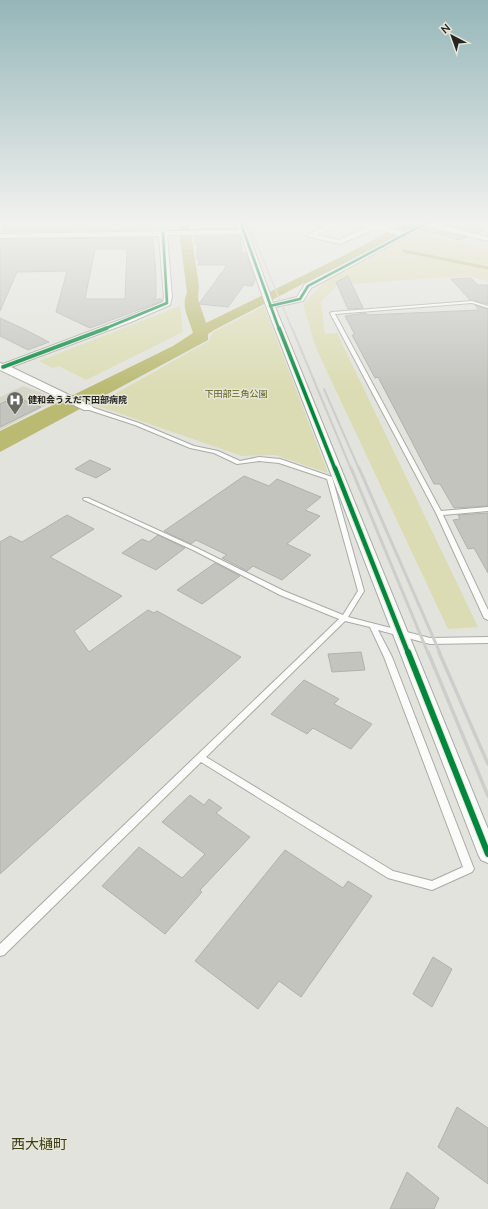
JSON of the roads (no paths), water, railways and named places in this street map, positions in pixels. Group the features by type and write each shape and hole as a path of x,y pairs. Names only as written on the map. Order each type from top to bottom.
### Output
{"street":[{"path":"2,367 128,320 167,303 166,277"},
{"path":"260,277 399,633 488,854"},
{"path":"270,306 300,299 308,286 324,277"},
{"path":"2,367 60,396 88,408"}],"lane":[{"path":"488,307 472,302 332,313 439,513 488,618"},
{"path":"0,951 344,618 361,591 330,478 280,461 259,459 239,463 216,452 203,451 137,424 88,408"},
{"path":"86,499 195,549 282,593 344,618 430,641 488,640"},
{"path":"439,513 488,509"},
{"path":"200,757 391,875 432,886 469,869 388,657 373,626"}],"railway":[{"path":"271,277 292,329"},
{"path":"292,328 351,469"},
{"path":"324,389 359,469"},
{"path":"351,468 428,653"},
{"path":"359,468 440,653"},
{"path":"428,652 488,796"},
{"path":"439,652 488,764"}],"place":[{"name":"健和会うえだ下田部病院","path":"15,415"}],"district":[{"name":"西大樋町","path":"39,1144"}],"park label":[{"name":"下田部三角公園","path":"236,394"}]}
